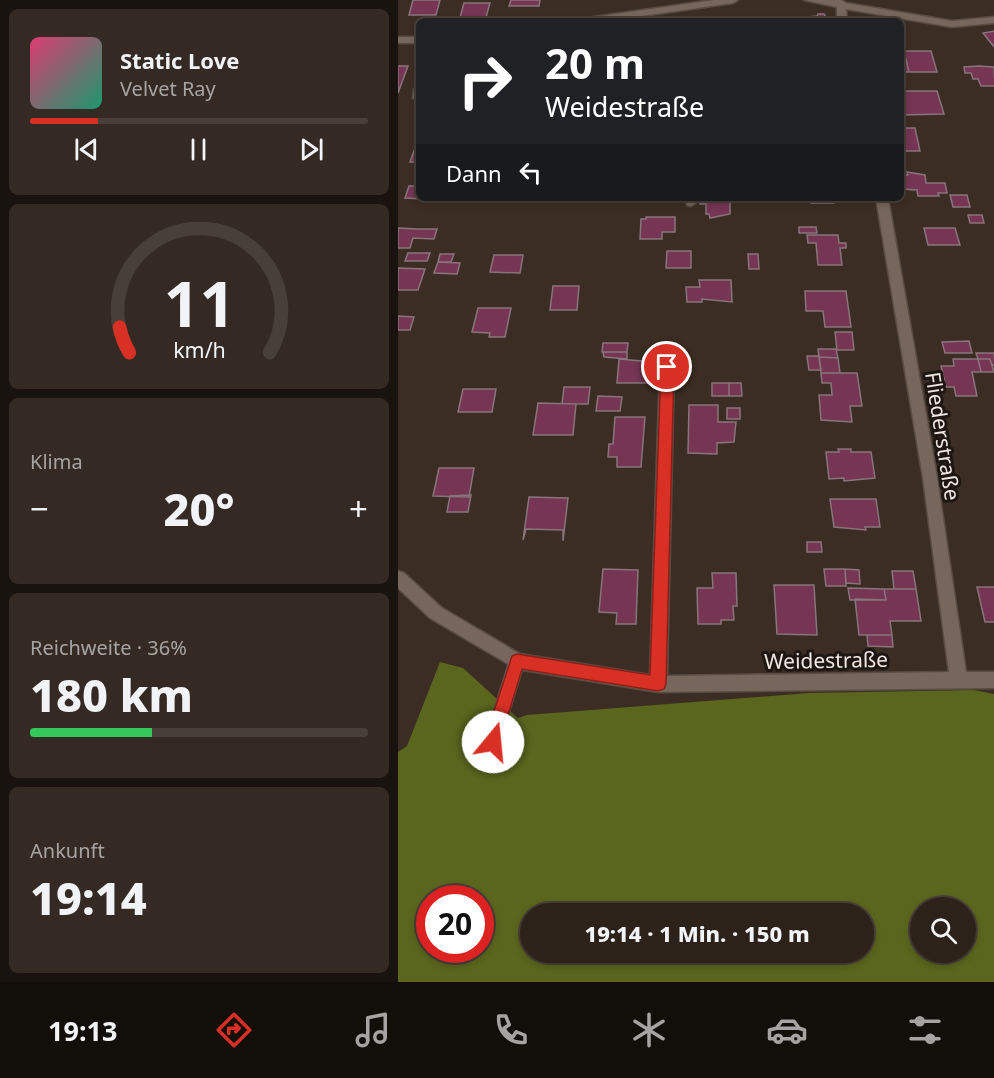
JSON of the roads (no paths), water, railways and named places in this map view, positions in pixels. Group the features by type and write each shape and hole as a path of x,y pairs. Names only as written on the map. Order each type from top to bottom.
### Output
{"street":[{"path":"606,18 733,0"},
{"path":"809,0 840,3 952,24 995,20"},
{"path":"840,3 842,18"},
{"path":"686,5 687,18"},
{"path":"398,40 416,40"},
{"name":"Fliederstraße","path":"883,201 931,489 959,681"},
{"path":"658,684 667,367"},
{"name":"Weidestraße","path":"398,578 436,613 517,661 658,684 995,680"}],"lane":[{"path":"486,762 517,661"}]}
